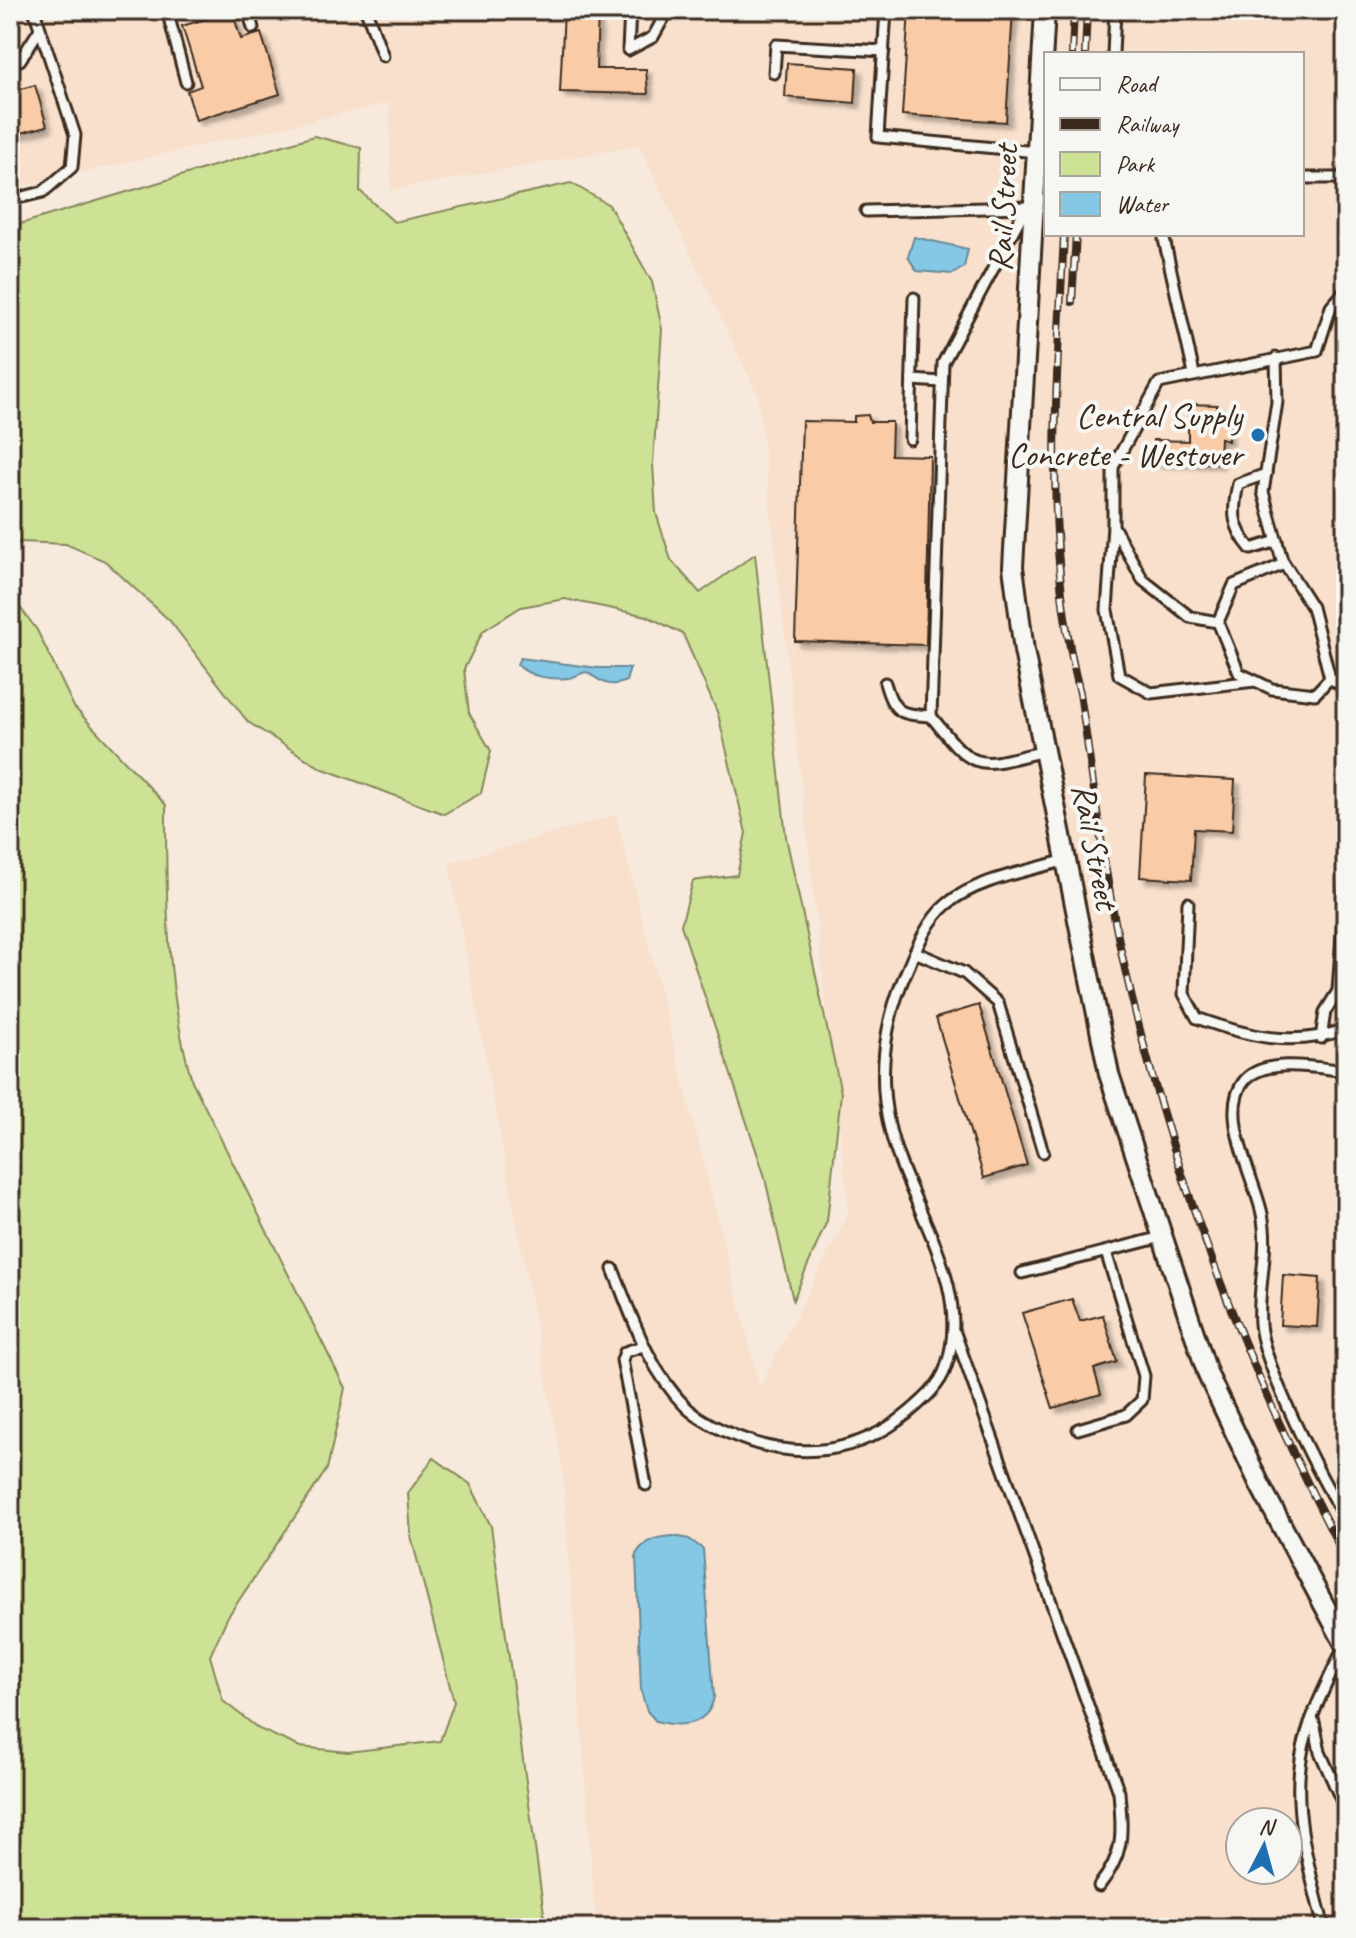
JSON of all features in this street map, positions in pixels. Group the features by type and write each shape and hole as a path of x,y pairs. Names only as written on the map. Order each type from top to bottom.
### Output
{"street":[{"name":"Rail Street","path":"1045,10 1037,152 1030,207 1013,567 1022,638 1109,1074 1208,1375 1308,1580 1346,1645"}],"lane":[{"path":"10,200 43,192 72,167 75,135 34,10"},
{"path":"167,10 186,82"},
{"path":"248,10 253,28"},
{"path":"366,10 383,56"},
{"path":"630,10 628,50 653,37 668,10"},
{"path":"886,10 878,137 1037,152"},
{"path":"1113,52 1115,10"},
{"path":"10,63 20,60 40,29"},
{"path":"774,73 776,45 884,51"},
{"path":"1304,178 1346,178"},
{"path":"866,211 1030,207"},
{"path":"1030,207 943,363 931,716 961,753 986,765 1044,751"},
{"path":"1164,239 1194,374"},
{"path":"1255,681 1151,693 1119,675 1107,610 1113,526 1113,467 1159,383 1317,351 1331,307 1346,290"},
{"path":"910,439 914,298"},
{"path":"1276,358 1277,402 1263,492 1284,564 1312,607 1330,678 1346,689"},
{"path":"912,380 942,382"},
{"path":"1266,474 1238,484 1232,513 1238,533 1251,549 1277,541"},
{"path":"1113,526 1143,580 1190,617 1218,622"},
{"path":"1284,564 1234,585 1218,622 1239,673 1272,689 1315,694 1330,678"},
{"path":"885,683 891,704 898,711 931,716"},
{"path":"1066,860 1003,879 948,903 935,917 915,952 886,1034 883,1080 889,1124 942,1266 955,1333 1119,1792 1123,1837 1115,1866 1099,1886"},
{"path":"1321,1038 1325,1012 1338,991 1346,878"},
{"path":"1188,903 1184,994 1197,1018 1249,1037 1321,1038 1346,1029"},
{"path":"915,952 964,973 998,1003 1043,1152"},
{"path":"1346,1071 1308,1067 1261,1071 1246,1079 1235,1107 1236,1132 1263,1218 1266,1248 1260,1327 1308,1449 1346,1519"},
{"path":"1022,1273 1162,1237"},
{"path":"1078,1429 1126,1415 1142,1400 1144,1376 1106,1252"},
{"path":"613,1269 658,1377 689,1410 723,1431 760,1446 832,1451 872,1437 928,1397 946,1370 955,1333"},
{"path":"643,1346 625,1352 622,1360 646,1485"},
{"path":"1324,1928 1299,1807 1301,1759 1313,1718 1346,1645"},
{"path":"1313,1718 1320,1752 1346,1811"}],"shaded area":[{"path":"10,10 1346,10 1346,1928 596,1928 562,1465 449,863 616,815 760,1387 849,1212 758,396 639,145 391,190 389,103 10,189"}],"green space":[{"path":"314,136 361,148 360,191 394,222 571,183 609,205 652,282 662,329 653,464 656,513 671,560 700,593 755,554 786,837 841,1093 827,1221 793,1300 764,1174 681,925 693,881 737,875 746,833 718,714 683,634 647,616 565,599 521,607 483,631 464,669 469,713 491,751 481,793 444,814 321,768 248,722 170,621 105,561 66,544 21,542 10,547 10,227"},
{"path":"10,594 37,630 74,707 166,805 167,910 172,978 192,1081 345,1388 327,1469 227,1618 210,1656 223,1701 259,1729 300,1747 348,1752 440,1741 454,1702 411,1536 408,1493 434,1458 470,1484 491,1526 546,1928 10,1928"}],"water":[{"path":"914,237 968,249 964,267 953,274 917,271 908,257"},
{"path":"520,658 598,668 630,668 626,681 609,684 587,672 562,679 534,675 517,664"},
{"path":"674,1536 689,1539 703,1549 714,1697 706,1714 684,1724 656,1721 647,1711 641,1691 636,1554 652,1540"}],"building":[{"path":"564,10 598,10 596,69 646,69 648,94 560,92"},
{"path":"909,10 1013,10 1006,122 902,115"},
{"path":"232,11 241,39 261,33 280,94 196,120 187,91 201,86 182,26"},
{"path":"787,63 857,68 855,103 785,97"},
{"path":"35,85 47,126 10,136 10,92"},
{"path":"1188,404 1217,405 1217,416 1228,416 1228,441 1220,438 1219,463 1153,462 1153,440 1188,441"},
{"path":"868,415 870,422 892,422 891,455 930,456 926,645 795,641 802,421 854,422 854,416"},
{"path":"1146,775 1235,780 1232,831 1194,829 1191,880 1140,877"},
{"path":"979,1005 1027,1165 984,1178 936,1018"},
{"path":"1283,1275 1320,1278 1317,1327 1280,1325"},
{"path":"1072,1299 1080,1321 1103,1315 1117,1362 1094,1369 1101,1394 1053,1408 1022,1313"}],"railway":[{"path":"1072,52 1074,10"},
{"path":"1085,52 1087,10"},
{"path":"1064,236 1055,465 1060,580 1105,866 1125,969 1166,1122 1216,1271 1277,1417 1346,1559"},
{"path":"1072,302 1076,236"}],"place":[{"name":"Central Supply Concrete - Westover","path":"1258,435"}]}
